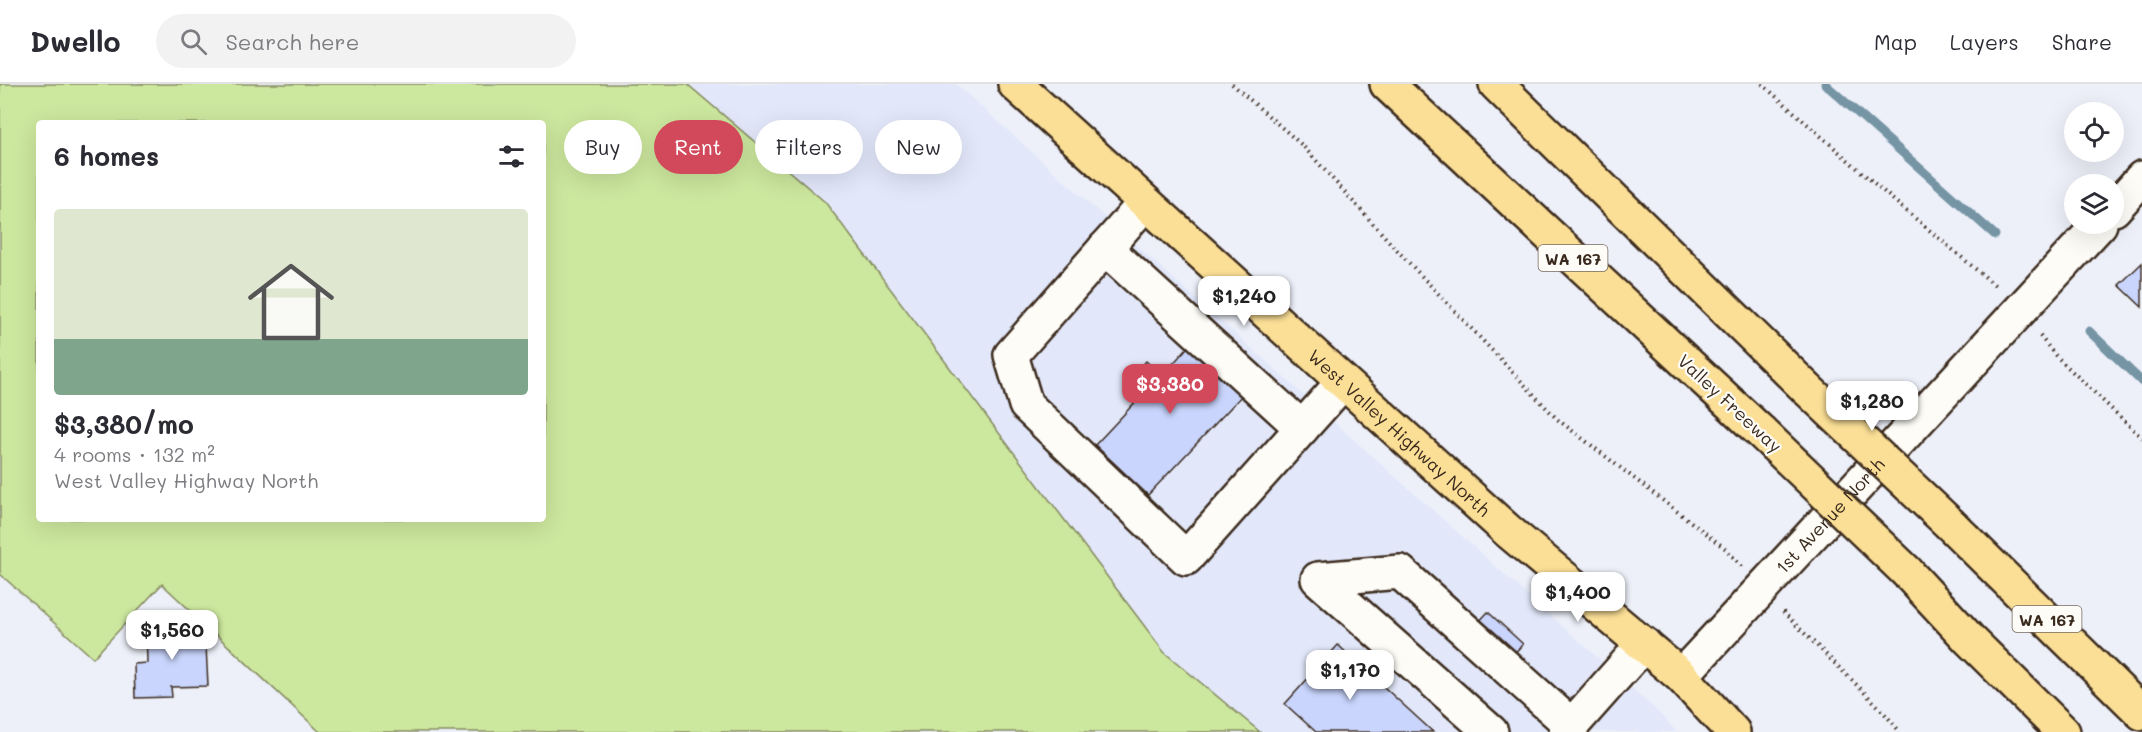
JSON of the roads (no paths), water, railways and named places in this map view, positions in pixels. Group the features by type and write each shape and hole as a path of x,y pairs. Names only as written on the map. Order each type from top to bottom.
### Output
{"main road":[{"name":"West Valley Highway North","path":"1015,84 1508,531 1681,676 1733,732"},
{"name":"Valley Freeway","path":"1387,84 1760,431 1906,571 1969,639 2063,732"},
{"name":"WA 167","path":"1496,84 2141,712"}],"street":[{"path":"2124,198 2142,178"},
{"path":"1145,203 1011,355 1026,405 1186,558 1343,382"},
{"name":"1st Avenue North","path":"1681,676 2091,234"},
{"path":"1105,248 1302,428"},
{"path":"1491,732 1318,579 1400,572 1569,729 1644,644"}],"waterway":[{"path":"1825,84 1995,235"},
{"path":"2089,331 2142,382"}]}
